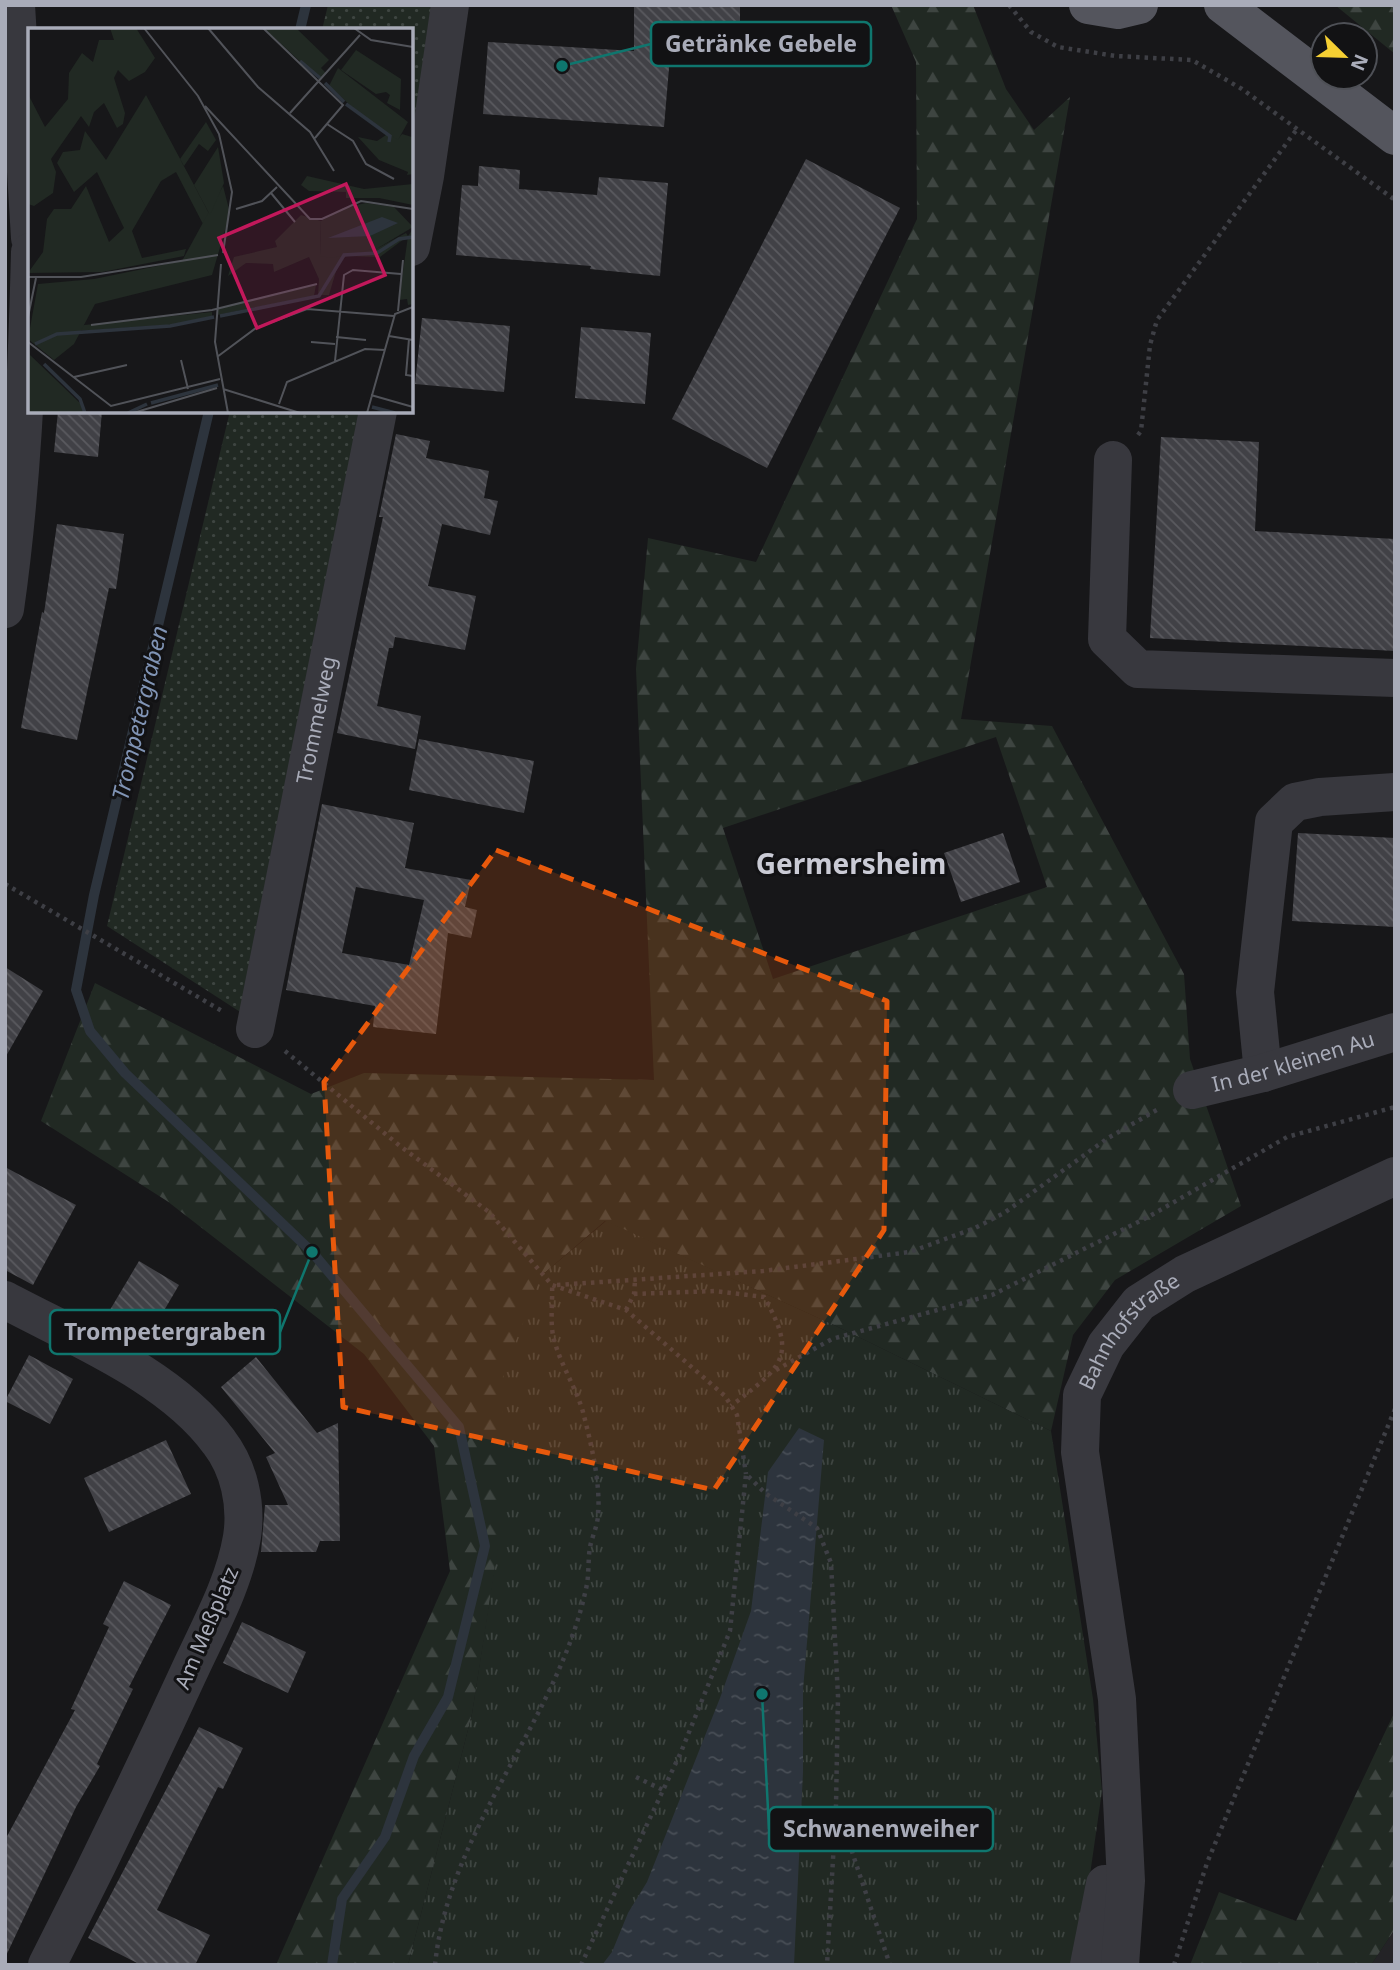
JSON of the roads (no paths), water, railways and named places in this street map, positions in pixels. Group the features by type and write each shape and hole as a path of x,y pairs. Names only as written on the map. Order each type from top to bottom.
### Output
{"main road":[{"path":"1088,5 1118,10 1139,5"},
{"path":"1223,5 1395,136"}],"street":[{"path":"16,5 28,205"},
{"path":"413,237 425,176 450,5"},
{"path":"5,608 13,551 27,386 28,341"},
{"name":"Trommelweg","path":"255,1029 378,413"},
{"path":"1113,460 1107,639 1138,669 1395,678"},
{"path":"1263,1073 1255,992 1274,822 1295,802 1320,797 1395,792"},
{"name":"In der kleinen Au","path":"1192,1090 1263,1073 1395,1032"},
{"name":"Bahnhofstraße","path":"1120,1965 1126,1881 1117,1699 1080,1452 1082,1395 1106,1345 1139,1303 1185,1274 1395,1176"},
{"name":"Am Meßplatz","path":"5,1300 152,1380 202,1419 221,1444 234,1468 241,1489 243,1513 242,1537 230,1582 131,1800 47,1965"},
{"name":"Bahnhofstraße","path":"1089,1965 1123,1793"}],"water":[{"path":"799,1428 824,1440 803,1690 803,1772 794,1965 602,1965 612,1952 628,1913 647,1882 720,1698 751,1611 768,1472"}],"waterway":[{"name":"Trompetergraben","path":"300,28 306,5"},
{"name":"Trompetergraben","path":"209,413 94,895 76,990 90,1031 125,1073 312,1252 459,1427 485,1546 448,1697 414,1756 385,1837 342,1899 332,1965"}],"place":[{"name":"Getränke Gebele","path":"562,66"},
{"name":"Trompetergraben","path":"312,1252"},
{"name":"Schwanenweiher","path":"762,1694"}],"district":[{"name":"Germersheim","path":"851,864"}]}
